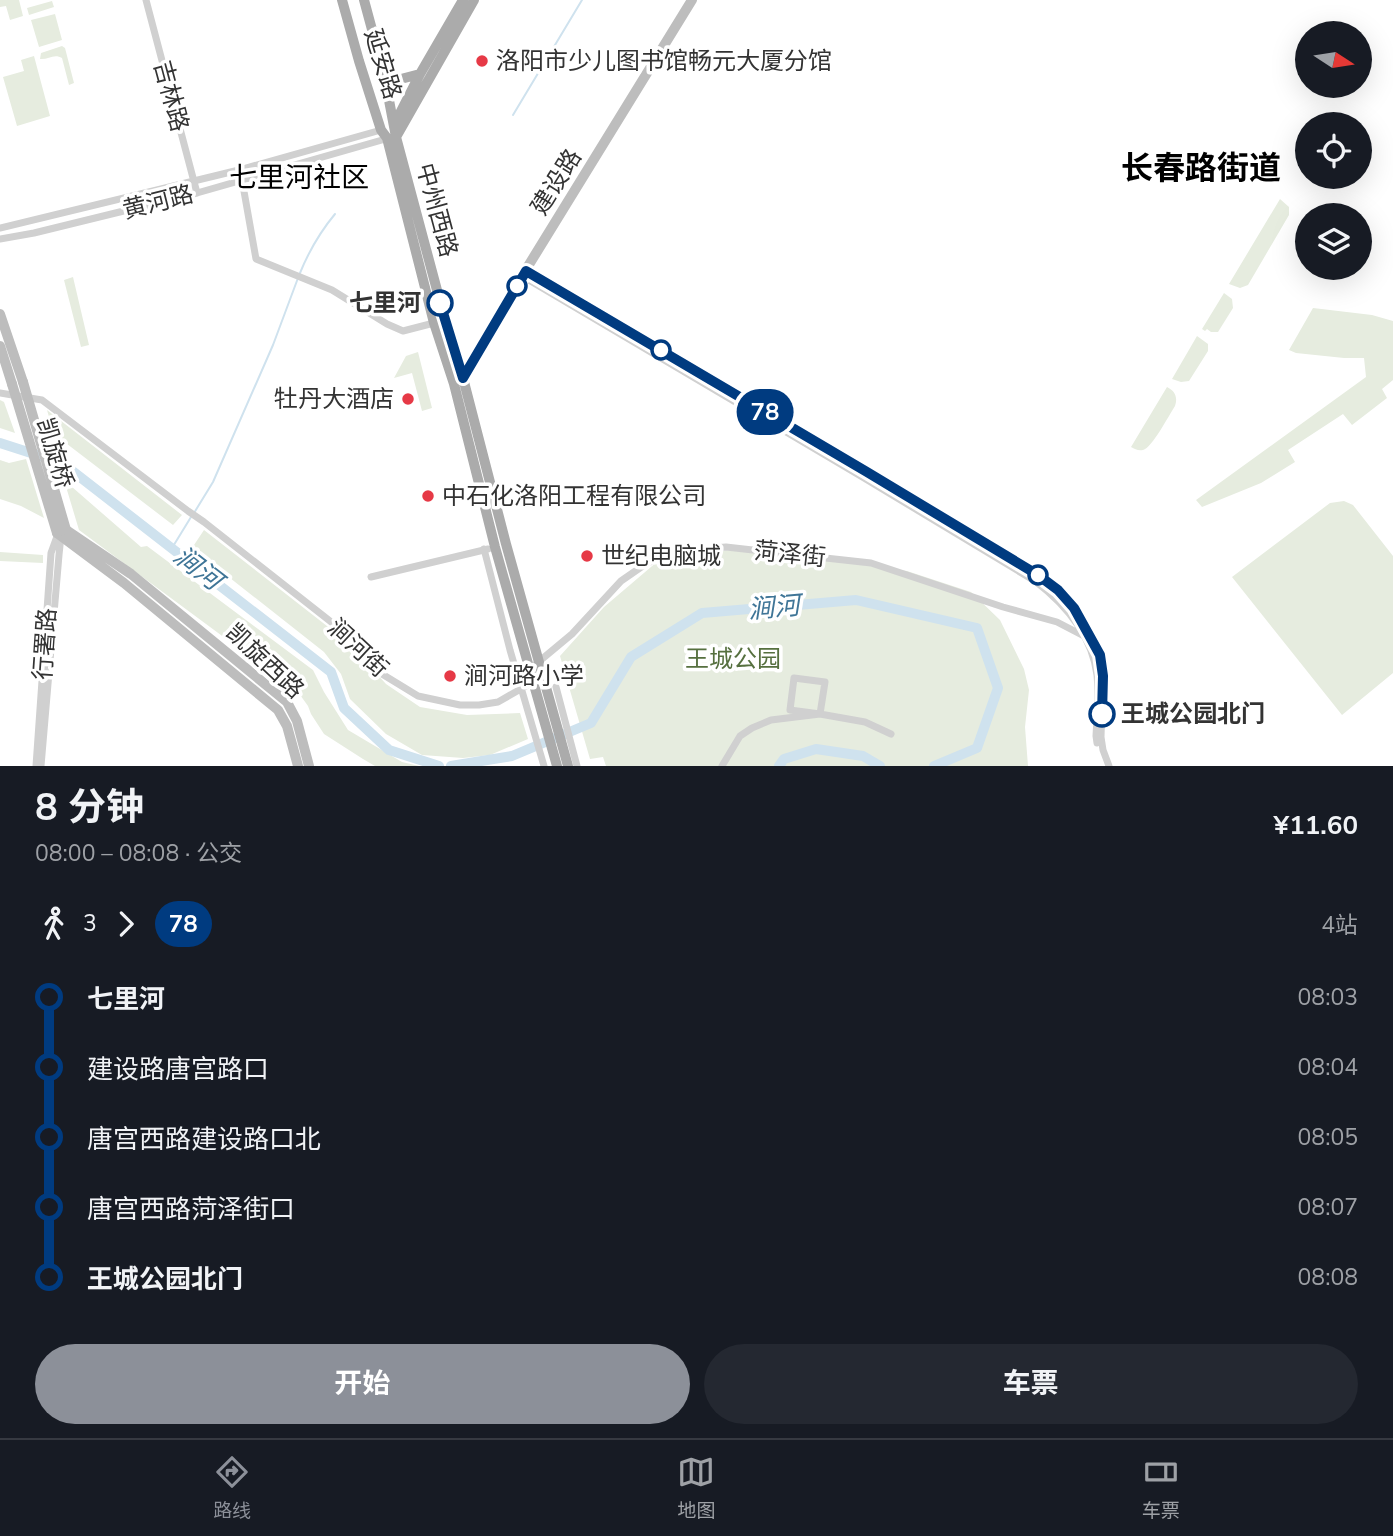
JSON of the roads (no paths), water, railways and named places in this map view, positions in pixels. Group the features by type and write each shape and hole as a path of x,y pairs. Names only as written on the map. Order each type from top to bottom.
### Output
{"main road":[{"name":"延安路","path":"342,0 359,61 390,133"},
{"name":"延安路","path":"364,0 384,74 390,133"},
{"path":"390,133 463,0"},
{"name":"中州西路","path":"460,382 434,323 390,133 474,0"},
{"name":"建设路","path":"526,275 692,0"},
{"name":"建设路","path":"460,382 699,0"},
{"path":"384,74 397,80 420,74"},
{"name":"中州西路","path":"390,133 460,382 495,547 539,689"},
{"name":"凯旋桥","path":"0,314 23,382 62,531"},
{"name":"凯旋桥","path":"0,346 3,372 12,384 62,531"},
{"name":"凯旋西路","path":"62,531 278,710 287,726 298,766"},
{"name":"凯旋西路","path":"62,531 131,574 287,702 297,721 309,766"},
{"path":"539,689 556,766"},
{"path":"539,689 568,766"}],"street":[{"name":"吉林路","path":"145,0 197,193"},
{"name":"黄河路","path":"0,228 390,133"},
{"name":"黄河路","path":"0,239 197,193 390,133"},
{"path":"242,180 256,259 332,290 403,331 434,323"},
{"path":"526,275 1035,581 1053,595 1069,612 1093,657 1097,677 1096,736 1107,766"},
{"path":"526,275 867,472 1038,575 1058,590 1074,608 1100,655 1103,676 1101,737 1107,766"},
{"name":"涧河街","path":"0,393 42,400 204,522 355,641 382,674 418,696 460,705 480,705 498,702 522,688 539,689"},
{"name":"行署路","path":"39,766 51,554 62,531"},
{"path":"371,577 495,547 510,650 522,688 539,689"},
{"name":"菏泽街","path":"533,664 572,634 621,580 647,563 688,550 726,547 871,563 1057,622 1082,635"},
{"path":"820,714 824,682 794,678 790,710 865,722 891,734"},
{"path":"539,689 544,766"},
{"path":"539,689 577,766"},
{"path":"722,766 740,736 752,728 771,720 820,714"}],"waterway":[{"path":"513,115 582,0"},
{"path":"300,273 315,242 335,214"},
{"path":"194,513 213,482 273,345 298,278"},
{"name":"涧河","path":"0,443 62,463 331,672 344,708 389,750 439,766"},
{"path":"172,548 191,517"},
{"name":"涧河","path":"451,766 512,756 591,723 631,657 702,613 856,600 977,628 998,688 977,748 934,766"},
{"name":"涧河","path":"779,766 784,759 816,749 863,756 880,766"}],"place":[{"name":"洛阳市少儿图书馆畅元大厦分馆","path":"482,61"},
{"name":"七里河","path":"440,303"},
{"name":"牡丹大酒店","path":"408,399"},
{"name":"中石化洛阳工程有限公司","path":"428,496"},
{"name":"世纪电脑城","path":"587,556"},
{"name":"涧河路小学","path":"450,676"},
{"name":"王城公园北门","path":"1102,714"}],"district":[{"name":"长春路街道","path":"1201,168"},
{"name":"七里河社区","path":"299,177"}],"park label":[{"name":"王城公园","path":"733,659"}]}
